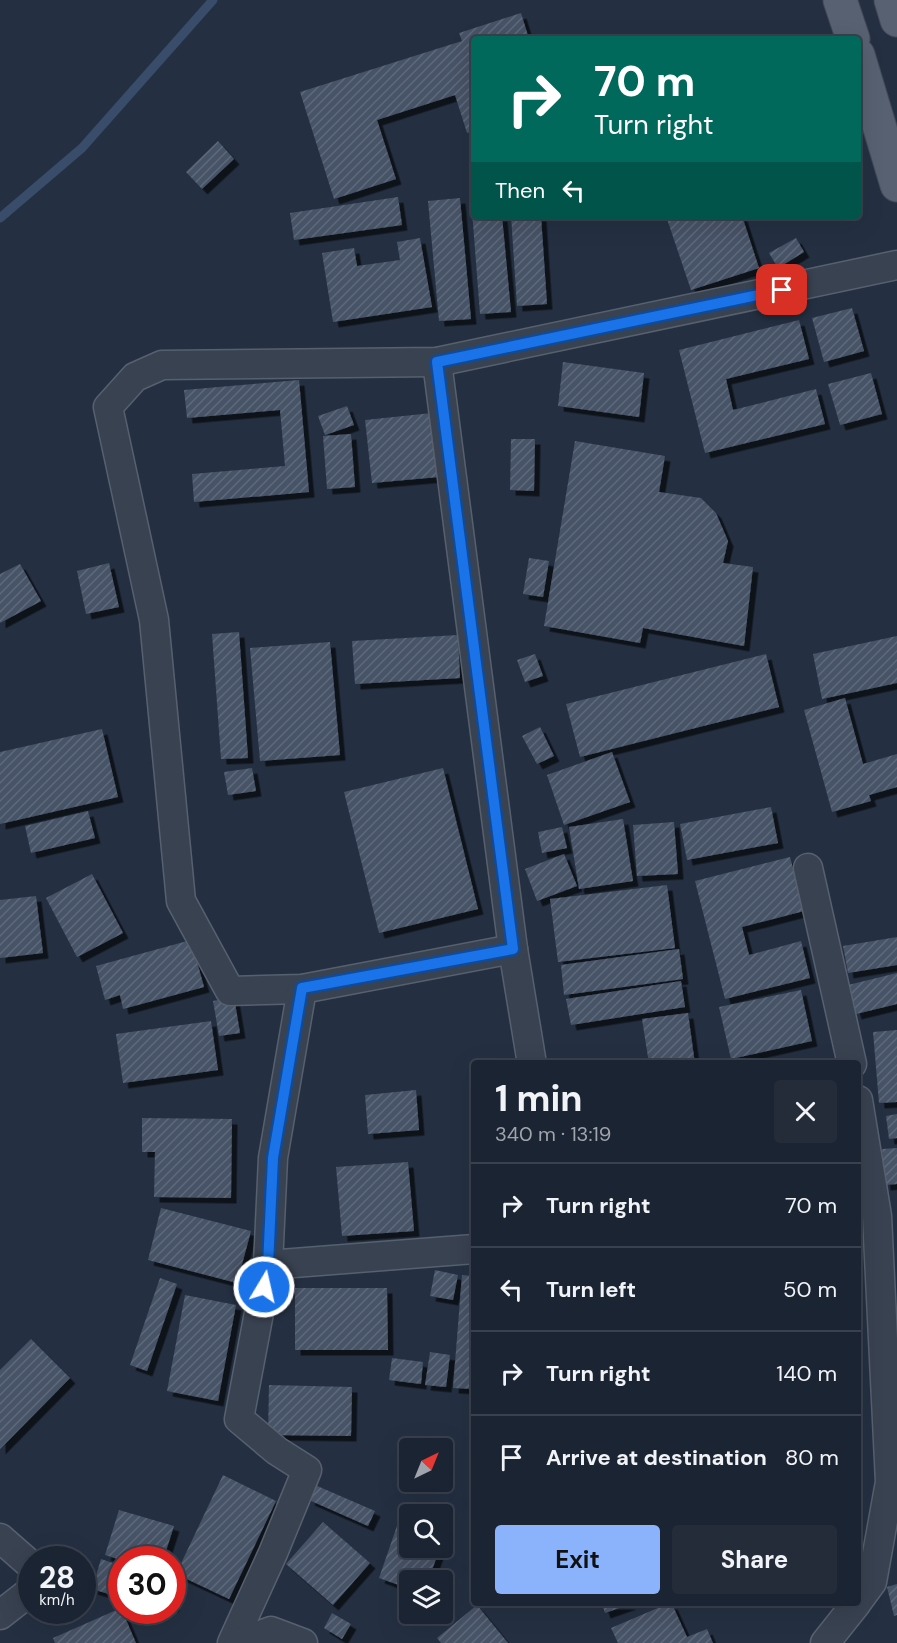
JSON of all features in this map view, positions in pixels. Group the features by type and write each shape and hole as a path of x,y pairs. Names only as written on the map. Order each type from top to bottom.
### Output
{"main road":[{"path":"840,0 852,36"},
{"path":"891,0 897,20"},
{"path":"861,65 897,185"}],"street":[{"path":"513,949 302,988 230,992 181,901 154,620 108,407 135,377 162,365 437,362 897,266"},
{"path":"437,362 513,949 531,1060"},
{"path":"808,868 851,1060"},
{"path":"232,1643 273,1553 307,1470 277,1450 239,1419 268,1265 273,1158 302,988"},
{"path":"861,1139 890,1482 872,1582 861,1597"},
{"path":"268,1265 471,1248"},
{"path":"0,1538 18,1554"},
{"path":"0,1616 18,1601"},
{"path":"825,1643 854,1606"},
{"path":"238,1643 271,1631 303,1643"}],"building":[{"path":"521,13 528,36 471,36 471,132 467,133 455,95 377,120 396,179 334,199 300,92 462,41 459,33"},
{"path":"218,141 234,159 202,189 186,172"},
{"path":"398,197 402,225 294,240 290,213"},
{"path":"460,198 471,319 439,321 428,201"},
{"path":"473,219 502,219 511,312 480,314"},
{"path":"511,219 541,219 547,304 517,306"},
{"path":"667,219 743,219 759,268 691,290"},
{"path":"420,238 432,307 333,322 322,253 354,248 357,266 400,260 397,242"},
{"path":"796,238 804,252 778,268 769,253"},
{"path":"852,308 864,351 824,362 812,318"},
{"path":"799,320 809,359 726,379 733,410 816,389 825,424 705,453 679,350"},
{"path":"563,362 644,373 639,417 558,406"},
{"path":"871,373 882,414 840,425 828,384"},
{"path":"299,380 309,492 194,502 192,474 285,466 280,410 187,418 184,390"},
{"path":"347,406 354,425 325,435 318,416"},
{"path":"432,413 439,477 372,483 365,420"},
{"path":"351,434 355,487 327,489 323,436"},
{"path":"511,439 535,439 534,491 510,490"},
{"path":"575,441 665,456 659,492 701,498 716,513 728,541 723,563 753,567 744,646 643,628 640,643 544,626"},
{"path":"529,558 549,561 543,597 523,594"},
{"path":"109,563 119,607 86,614 77,571"},
{"path":"20,564 41,601 0,623 0,574"},
{"path":"239,632 248,758 221,759 212,634"},
{"path":"458,635 460,678 355,684 352,641"},
{"path":"897,636 897,683 822,699 813,654"},
{"path":"330,642 340,755 260,761 250,648"},
{"path":"535,654 543,676 525,682 517,660"},
{"path":"766,654 779,707 580,757 566,704"},
{"path":"845,698 863,764 897,754 897,787 869,795 871,801 832,812 804,710"},
{"path":"540,727 554,756 537,764 522,736"},
{"path":"102,729 118,797 0,824 0,752"},
{"path":"612,752 630,802 564,825 547,775"},
{"path":"252,768 256,791 228,795 224,772"},
{"path":"443,768 478,909 379,933 344,792"},
{"path":"771,807 778,843 687,860 680,824"},
{"path":"88,811 95,838 31,853 25,826"},
{"path":"623,819 633,881 579,889 569,827"},
{"path":"674,822 678,874 637,876 633,825"},
{"path":"562,827 567,848 542,853 538,832"},
{"path":"564,854 577,886 537,901 525,869"},
{"path":"790,857 804,911 742,927 749,955 801,941 810,978 725,999 695,881"},
{"path":"92,874 123,933 77,957 46,898"},
{"path":"667,885 675,948 558,962 550,899"},
{"path":"36,896 43,953 0,958 0,900"},
{"path":"897,937 897,965 848,973 843,946"},
{"path":"191,940 204,987 123,1009 120,995 105,1000 96,966"},
{"path":"679,949 683,979 564,995 561,965"},
{"path":"897,973 897,1004 856,1014 848,985"},
{"path":"681,981 685,1007 571,1025 566,999"},
{"path":"801,990 812,1041 731,1059 719,1007"},
{"path":"234,997 240,1033 219,1036 213,1001"},
{"path":"688,1013 694,1060 648,1060 642,1019"},
{"path":"211,1021 218,1070 123,1083 116,1034"},
{"path":"897,1030 897,1102 879,1103 873,1032"},
{"path":"416,1090 419,1130 368,1134 365,1095"},
{"path":"897,1114 897,1138 889,1139 886,1116"},
{"path":"142,1118 232,1119 231,1198 154,1197 155,1152 142,1152"},
{"path":"897,1148 897,1184 885,1185 882,1149"},
{"path":"408,1162 414,1231 342,1236 336,1167"},
{"path":"161,1208 251,1231 237,1283 148,1260"},
{"path":"435,1270 458,1275 453,1300 430,1296"},
{"path":"462,1275 471,1276 471,1389 453,1388"},
{"path":"160,1278 177,1284 147,1371 130,1365"},
{"path":"295,1288 387,1288 388,1350 295,1350"},
{"path":"185,1295 236,1305 218,1401 167,1391"},
{"path":"31,1339 70,1378 0,1449 0,1370"},
{"path":"430,1352 450,1355 446,1387 425,1385"},
{"path":"392,1358 423,1362 421,1384 389,1380"},
{"path":"269,1385 352,1387 351,1436 268,1435"},
{"path":"223,1475 276,1501 229,1599 186,1579 186,1553"},
{"path":"315,1485 375,1511 368,1526 309,1500"},
{"path":"119,1510 174,1526 168,1546 108,1546 108,1556 105,1555"},
{"path":"323,1522 370,1563 333,1605 286,1564"},
{"path":"398,1523 399,1558 436,1558 432,1570 399,1570 399,1585 379,1578"},
{"path":"101,1559 108,1561 108,1594 96,1590 96,1576"},
{"path":"897,1584 897,1615 894,1616 887,1587"},
{"path":"478,1606 508,1643 441,1643 437,1638"},
{"path":"603,1606 625,1606 605,1613"},
{"path":"662,1606 673,1606 687,1637 707,1629 713,1643 618,1643 611,1628"},
{"path":"332,1613 351,1624 342,1639 324,1628"},
{"path":"108,1614 108,1624 128,1624 136,1643 55,1643 53,1638 85,1624 96,1624 96,1619"}],"waterway":[{"path":"0,218 82,148 213,0"}],"route":[{"path":"264,1287 268,1265 273,1158 302,988 513,949 437,362 782,290"}]}
